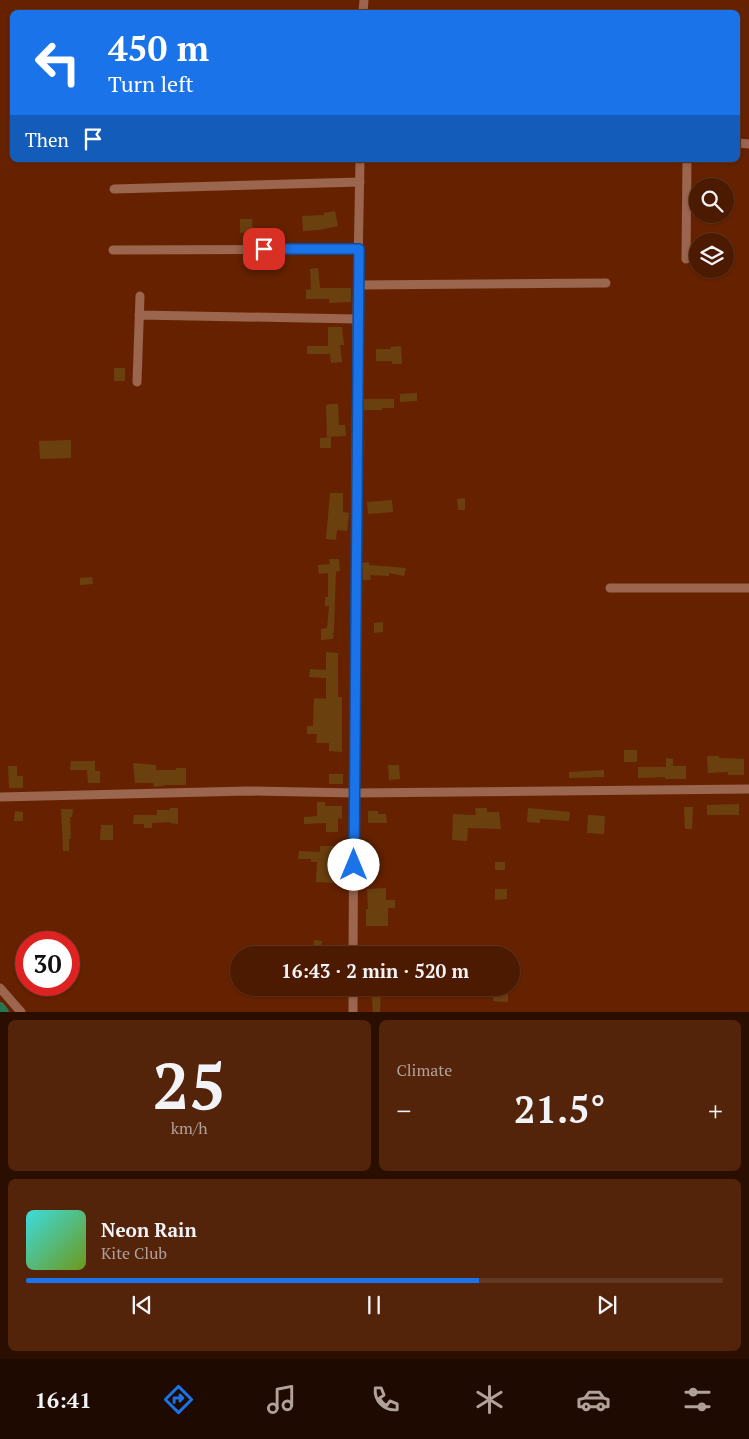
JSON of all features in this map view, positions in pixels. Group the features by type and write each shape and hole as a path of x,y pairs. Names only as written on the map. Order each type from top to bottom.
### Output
{"street":[{"path":"353,946 360,162"},
{"path":"686,259 687,162"},
{"path":"114,190 360,182"},
{"path":"113,250 359,249"},
{"path":"358,285 606,283"},
{"path":"137,382 140,296"},
{"path":"139,315 358,319"},
{"path":"610,588 749,588"},
{"path":"0,798 248,791 354,793 749,789"},
{"path":"0,988 21,1012"},
{"path":"353,996 353,1012"}],"building":[{"path":"335,211 338,226 303,231 302,216 324,215 324,213"},
{"path":"240,219 252,219 253,232 240,233"},
{"path":"318,268 320,288 351,288 351,302 329,303 329,299 306,299 306,290 311,289 310,269"},
{"path":"328,327 342,327 344,345 340,345 342,362 331,363 330,354 307,354 307,346 328,346"},
{"path":"401,346 402,364 392,364 392,361 376,361 376,349 391,349 391,347"},
{"path":"114,368 125,368 125,381 114,381"},
{"path":"417,393 417,401 400,402 400,394"},
{"path":"364,399 394,399 394,408 363,410"},
{"path":"338,404 339,425 345,425 346,436 327,437 326,405"},
{"path":"331,437 331,448 320,448 320,438"},
{"path":"71,440 71,458 40,459 39,441"},
{"path":"330,493 343,493 343,512 349,513 347,531 337,530 336,540 326,539"},
{"path":"465,498 465,510 458,510 457,499"},
{"path":"392,500 393,512 368,514 367,502"},
{"path":"329,559 339,559 340,571 336,572 333,639 321,640 321,629 327,628 329,606 325,606 325,597 328,597 328,573 319,574 318,565 330,564"},
{"path":"369,562 369,565 406,568 404,576 389,573 389,576 370,575 371,580 363,580 362,563"},
{"path":"92,577 93,584 80,585 80,578"},
{"path":"383,622 383,632 374,633 374,623"},
{"path":"326,652 338,653 338,697 342,697 342,752 329,751 329,743 316,743 317,734 307,734 307,726 313,726 314,698 326,699 326,678 309,677 310,669 326,670"},
{"path":"624,750 637,750 637,762 624,762"},
{"path":"707,756 744,759 744,775 728,775 728,772 708,773"},
{"path":"666,758 673,759 673,766 686,766 686,779 665,779 665,777 638,778 638,767 666,767"},
{"path":"71,761 95,761 95,771 100,771 100,783 88,783 87,770 70,770"},
{"path":"133,763 156,765 156,770 186,768 186,785 154,787 153,783 135,783"},
{"path":"388,765 399,765 400,779 389,780"},
{"path":"8,766 17,766 17,776 23,776 23,788 9,788"},
{"path":"604,770 604,777 569,778 569,772"},
{"path":"329,774 343,774 343,784 329,784"},
{"path":"317,802 325,802 325,806 342,806 342,819 338,818 338,832 326,832 326,823 304,824 304,817 317,816"},
{"path":"739,804 739,815 707,815 707,805"},
{"path":"684,807 693,807 692,829 685,829"},
{"path":"170,808 178,808 178,824 170,822 152,823 152,828 144,828 144,824 133,824 134,815 157,815 157,810 170,810"},
{"path":"475,808 487,808 487,812 499,812 501,829 468,828 467,841 452,840 453,814 476,815"},
{"path":"528,808 570,812 569,821 540,819 540,823 527,822"},
{"path":"61,809 73,809 72,817 70,817 71,839 69,839 69,851 63,851"},
{"path":"15,811 23,812 23,821 14,821"},
{"path":"368,811 378,811 378,814 386,814 387,823 368,823"},
{"path":"588,815 605,816 604,834 587,833"},
{"path":"101,825 113,825 113,840 100,840"},
{"path":"320,846 337,846 334,883 316,882 317,862 311,862 311,859 298,859 299,851 320,852"},
{"path":"495,862 505,862 505,870 495,870"},
{"path":"386,888 386,900 395,900 395,908 388,908 388,926 366,926 366,909 368,909 367,889"},
{"path":"495,889 507,889 507,899 495,900"},
{"path":"314,940 322,941 321,946 313,946"},
{"path":"372,996 381,996 380,1012 373,1012"},
{"path":"493,996 508,996 508,1002 493,1001"}],"waterway":[{"path":"0,1007 4,1012"}],"route":[{"path":"264,249 359,249 354,865"}]}
